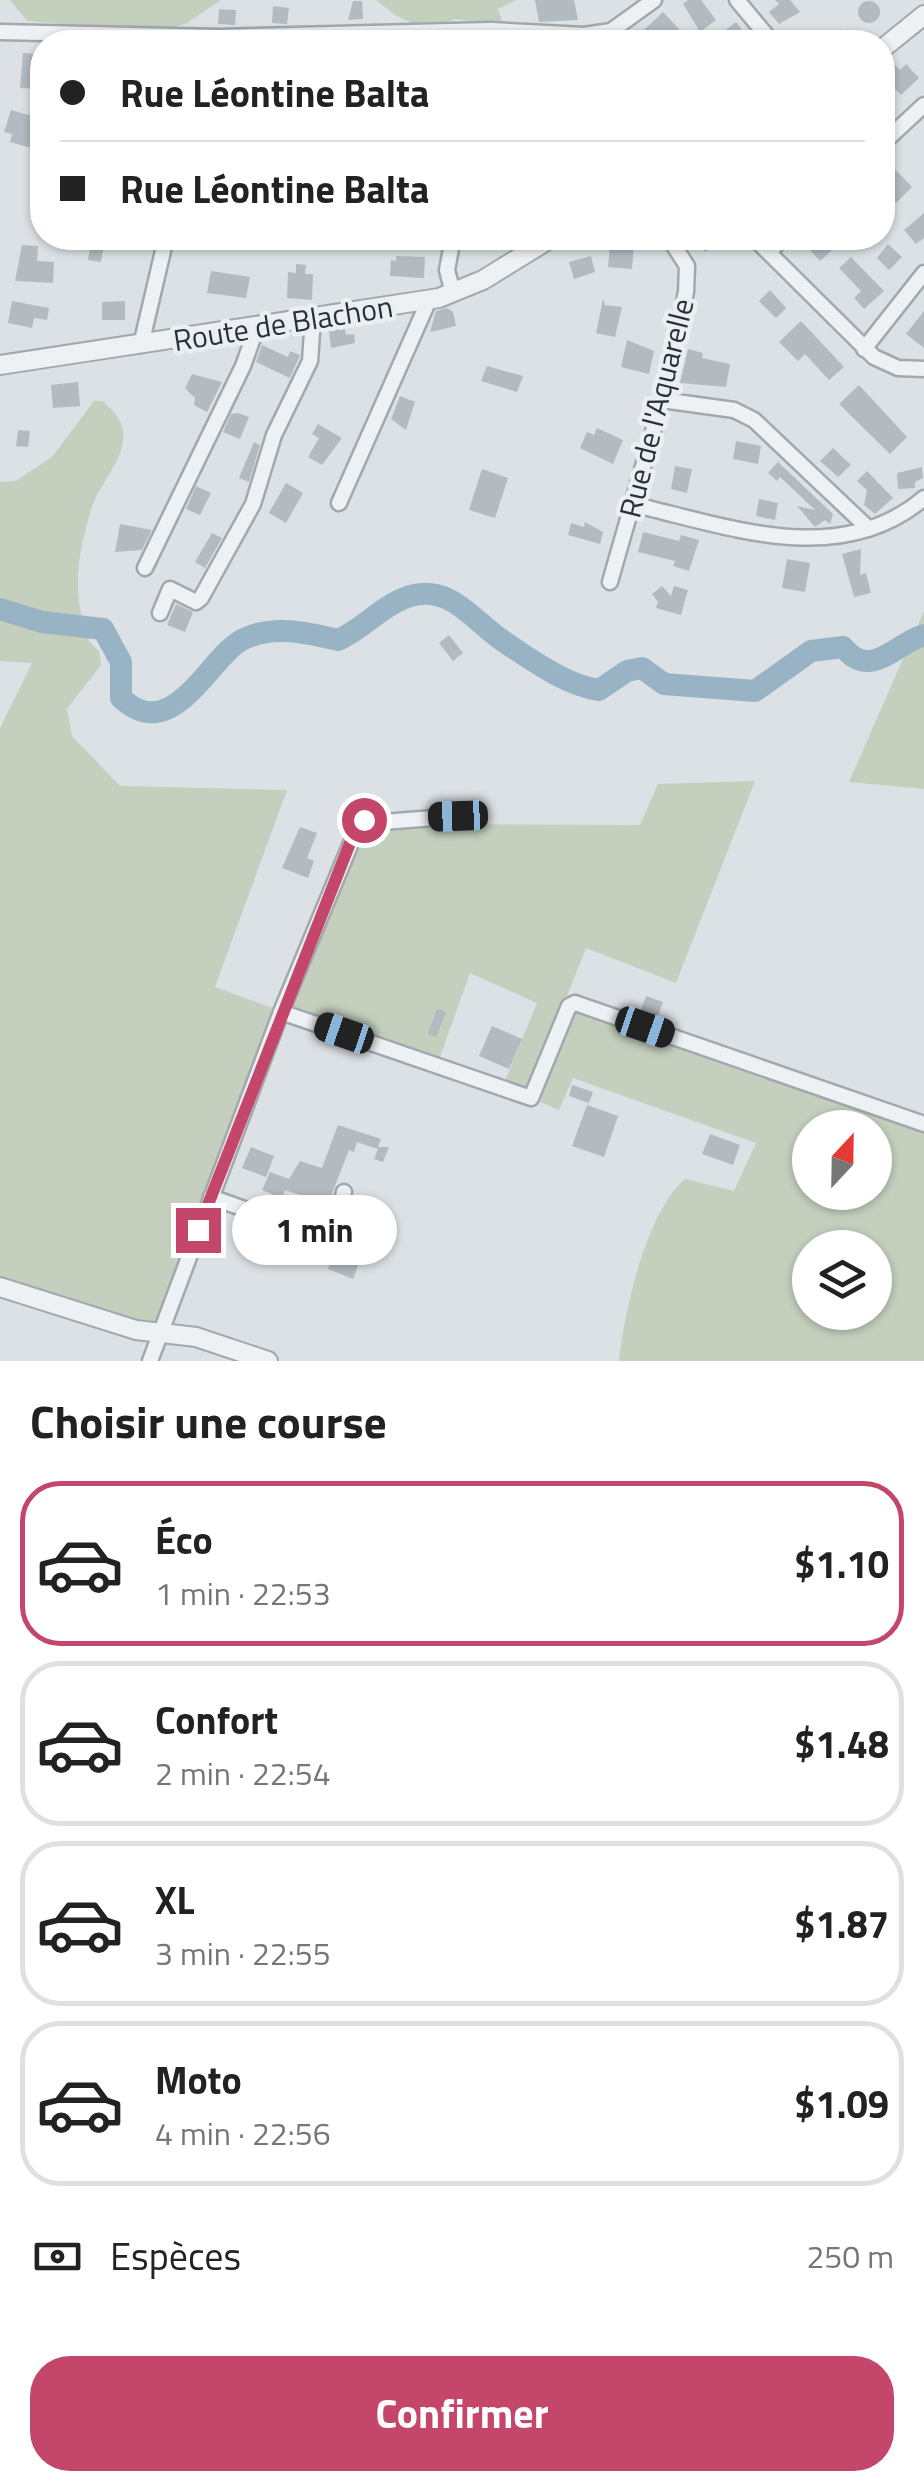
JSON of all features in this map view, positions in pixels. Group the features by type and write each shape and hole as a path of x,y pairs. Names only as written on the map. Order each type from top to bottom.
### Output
{"street":[{"path":"612,30 654,0"},
{"path":"737,0 762,30"},
{"path":"895,38 924,15"},
{"path":"0,32 30,35"},
{"path":"895,132 924,106"},
{"path":"141,345 163,250"},
{"path":"451,250 447,270 453,293"},
{"name":"Route de Blachon","path":"0,366 429,300 453,293 529,250"},
{"name":"Rue de l'Aquarelle","path":"610,582 662,400 688,273 676,250"},
{"path":"770,250 768,252 864,348 898,368 924,368"},
{"path":"864,348 924,273"},
{"path":"339,504 429,300"},
{"path":"160,613 170,589 196,602 201,598 254,504 274,435 310,361 313,318"},
{"path":"145,568 243,366 257,327"},
{"path":"662,400 734,410 754,420 869,530"},
{"path":"632,504 800,539 836,538 869,530 901,516 924,498"},
{"path":"150,1361 281,1012 360,824 458,816"},
{"path":"281,1012 532,1098 569,1006 575,1003 924,1124"},
{"path":"211,1197 267,1217 294,1208 331,1216 340,1210 344,1192"},
{"path":"0,1288 136,1330 196,1337 268,1361"}],"green space":[{"path":"10,0 221,0 187,23 166,30 27,21"},
{"path":"376,0 516,0 498,9 504,26 455,19 426,30 395,15"},
{"path":"94,401 102,401 116,415 123,442 91,510 81,550 79,604 87,636 99,651 101,665 67,709 72,736 120,786 287,790 215,987 281,1011 350,843 371,824 640,825 658,784 755,781 676,983 586,948 527,1097 502,1088 537,1003 470,973 437,1065 281,1012 160,1332 0,1287 0,728 32,663 0,661 0,482 16,481 52,457"},
{"path":"924,611 924,789 849,782"},
{"path":"569,1006 882,1110 792,1110 792,1210 892,1210 892,1113 924,1124 924,1361 619,1361 640,1263 671,1194 685,1179 734,1191 756,1143 573,1078 559,1110 531,1098"}],"building":[{"path":"535,0 574,0 578,20 539,22"},
{"path":"701,0 716,20 699,30 683,4"},
{"path":"775,0 790,0 800,12 779,24 769,12 779,4"},
{"path":"353,1 362,1 363,19 348,20"},
{"path":"869,1 877,4 877,20 869,23 861,20 858,12 861,4"},
{"path":"273,6 289,8 287,24 272,23"},
{"path":"219,9 236,10 235,25 218,24"},
{"path":"663,12 679,29 678,30 644,30"},
{"path":"736,22 742,30 726,30"},
{"path":"23,53 30,53 30,88 20,88"},
{"path":"906,64 919,78 901,95 895,89 895,65 900,70"},
{"path":"11,110 30,115 30,148 10,142 12,134 4,132"},
{"path":"895,169 912,187 895,202"},
{"path":"924,213 924,238 916,244 904,230"},
{"path":"22,245 38,250 37,261 54,262 53,283 15,281"},
{"path":"90,250 103,250 101,262 88,260"},
{"path":"609,250 634,250 632,269 608,267"},
{"path":"810,250 832,250 820,261"},
{"path":"883,250 894,250 902,257 889,270 877,258"},
{"path":"396,256 425,257 424,278 390,276 391,260 396,261"},
{"path":"591,256 595,272 574,279 569,262"},
{"path":"851,257 884,291 864,309 854,298 861,291 839,268"},
{"path":"296,264 306,265 305,274 313,274 312,300 287,298 288,272 296,273"},
{"path":"211,271 250,277 246,298 207,293"},
{"path":"770,290 786,308 776,318 759,301"},
{"path":"603,299 605,305 622,307 615,337 596,333"},
{"path":"12,301 49,308 47,320 34,318 32,328 8,323"},
{"path":"125,301 125,320 102,320 102,302"},
{"path":"447,308 453,312 456,326 430,332 436,311"},
{"path":"924,311 924,348 906,334"},
{"path":"801,321 844,367 829,380 805,354 798,361 779,342"},
{"path":"344,325 346,335 354,334 355,343 331,348 329,330"},
{"path":"627,340 654,351 649,374 621,367"},
{"path":"262,345 288,357 290,351 300,355 290,378 256,362"},
{"path":"688,349 703,353 702,358 730,364 726,387 680,383"},
{"path":"487,366 523,376 517,392 481,381"},
{"path":"192,374 222,382 207,412 194,405 195,398 185,388"},
{"path":"78,382 80,406 53,408 51,385"},
{"path":"859,385 907,437 890,454 839,404"},
{"path":"400,396 415,402 406,430 391,419"},
{"path":"231,414 249,417 240,439 223,432"},
{"path":"318,424 342,438 322,465 308,457 319,438 312,434"},
{"path":"597,428 623,440 613,464 580,448 587,432 594,435"},
{"path":"18,430 30,431 28,447 16,446"},
{"path":"736,441 761,446 758,464 733,459"},
{"path":"254,442 260,445 249,482 239,478"},
{"path":"833,448 851,465 838,477 820,461"},
{"path":"778,462 833,514 830,524 825,520 815,527 797,506 815,510 780,477 777,481 768,473"},
{"path":"675,466 692,469 687,493 671,489"},
{"path":"922,467 923,478 915,482 915,488 898,489 897,473"},
{"path":"482,469 508,478 495,518 469,510"},
{"path":"867,471 893,498 875,514 864,505 867,490 857,481"},
{"path":"286,483 303,493 286,523 269,513"},
{"path":"196,486 211,493 200,515 186,509"},
{"path":"759,499 778,503 775,520 756,516"},
{"path":"585,522 603,532 600,544 568,535 571,523 584,527"},
{"path":"120,524 152,530 142,550 115,552"},
{"path":"643,532 679,541 681,535 699,540 689,571 673,566 675,561 638,552"},
{"path":"212,533 222,538 205,568 195,562"},
{"path":"861,549 860,575 866,573 871,593 854,597 842,554"},
{"path":"787,559 810,563 805,592 782,588"},
{"path":"662,586 671,596 674,586 688,590 681,615 656,608 658,602 652,594"},
{"path":"176,604 193,612 185,632 167,625"},
{"path":"449,635 463,653 453,661 439,643"},
{"path":"300,827 317,833 307,858 314,861 308,878 282,868"},
{"path":"646,996 663,1002 657,1018 640,1012"},
{"path":"437,1009 446,1012 436,1037 428,1034"},
{"path":"492,1026 522,1039 509,1069 479,1056"},
{"path":"572,1085 593,1092 589,1103 569,1096"},
{"path":"587,1105 618,1116 604,1157 572,1146"},
{"path":"338,1125 381,1139 378,1147 389,1147 383,1162 374,1159 378,1149 357,1142 354,1152 349,1150 328,1204 285,1190 282,1198 262,1190 270,1172 289,1179 300,1161 322,1168"},
{"path":"710,1134 740,1145 733,1165 702,1154"},
{"path":"251,1147 274,1156 266,1177 242,1168"},
{"path":"334,1253 359,1263 353,1279 328,1269"}],"waterway":[{"path":"0,609 42,622 103,629 121,662 121,698 140,710 158,712 191,692 233,646 246,638 280,631 338,640 400,600 425,594 450,600 549,671 599,690 627,671 642,668 664,684 755,691 811,651 843,647 853,657 873,661 924,635"}],"route":[{"path":"198,1230 281,1012 350,843 364,820"}]}
